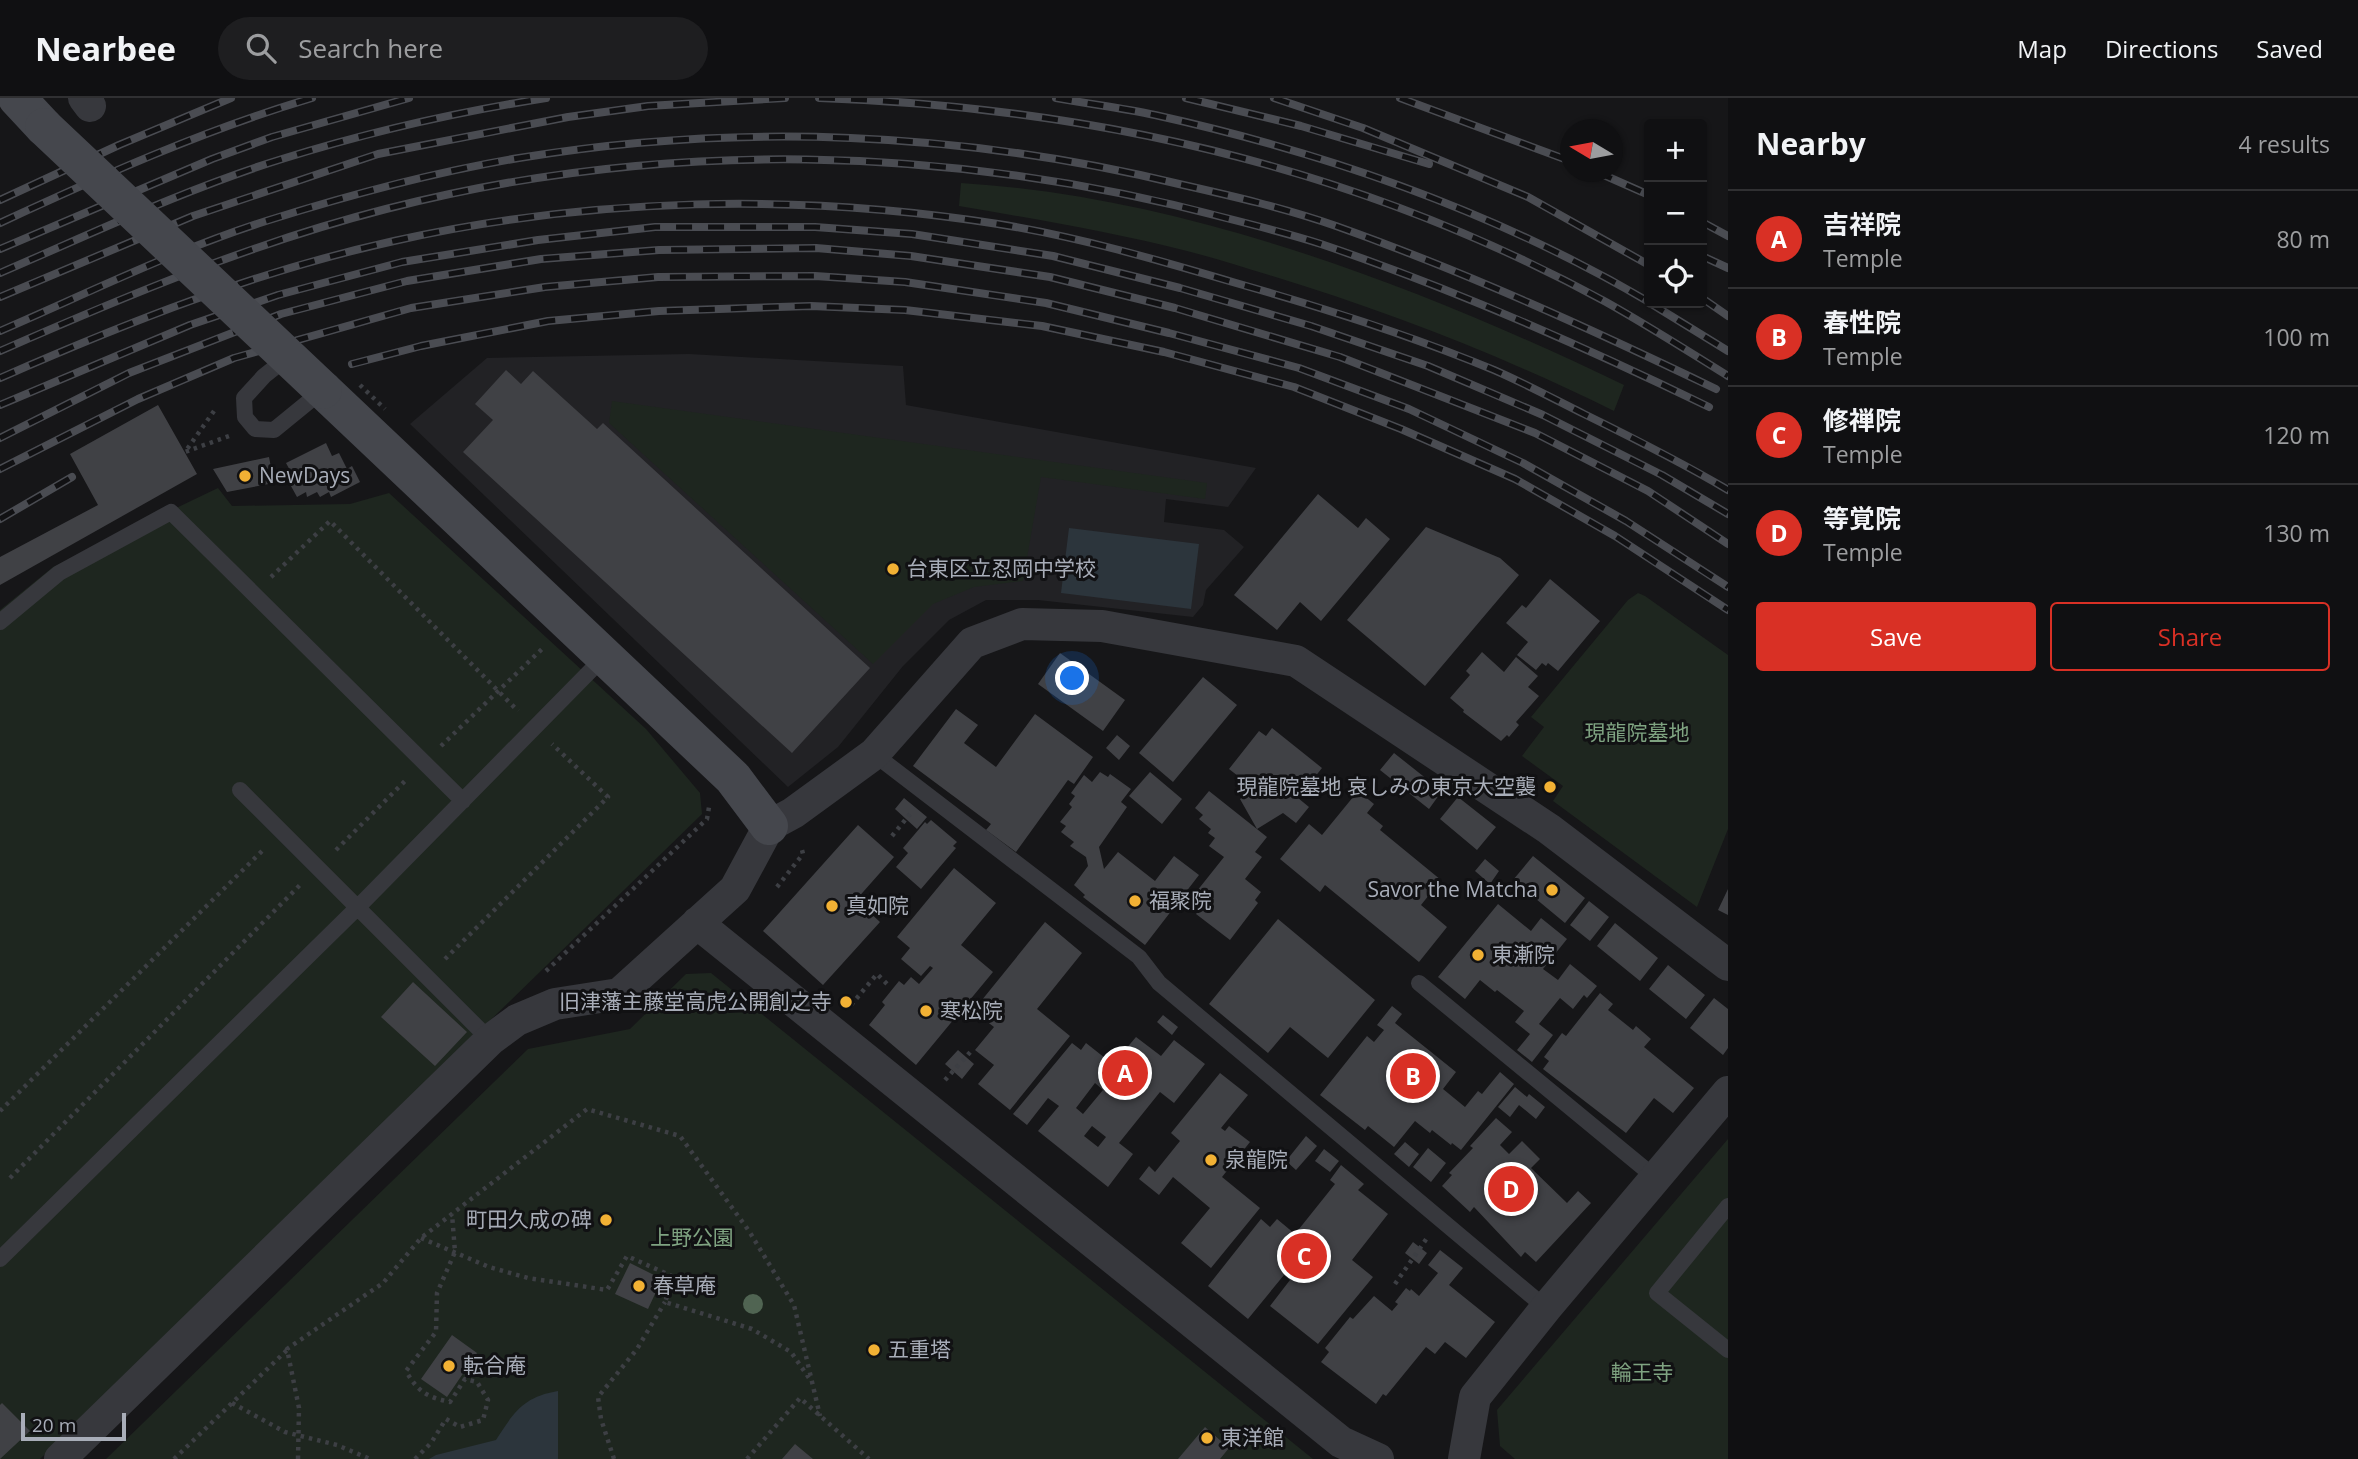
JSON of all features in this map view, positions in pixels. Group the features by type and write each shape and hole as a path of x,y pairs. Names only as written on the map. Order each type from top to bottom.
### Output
{"street":[{"path":"17,98 44,127 733,778 769,826"},
{"path":"60,1459 490,1040 517,1020 555,1004 619,994 735,889 769,826 793,813 874,754 972,643 1022,624 1102,626 1296,661 1549,829 1728,965"},
{"path":"697,923 1341,1442 1378,1459"},
{"path":"1464,1459 1475,1397 1546,1308 1728,1092"}],"lane":[{"path":"288,356 264,376 244,398 245,417 255,429 274,430 323,390"},
{"path":"0,622 59,573 171,512 463,801"},
{"path":"0,1259 358,907 604,657"},
{"path":"874,754 1139,957 1160,983 1546,1308"},
{"path":"240,790 490,1040"},
{"path":"1419,983 1657,1179"},
{"path":"1728,1206 1657,1293 1728,1350"}],"path":[{"path":"214,411 185,452 228,438"},
{"path":"253,594 330,521 498,691 608,797 427,977"},
{"path":"10,1178 318,867 544,646"},
{"path":"0,1111 282,831"},
{"path":"849,1007 877,974 887,984"},
{"path":"948,1076 973,1049"},
{"path":"174,1459 287,1349 383,1283 421,1238 587,1109 680,1136 749,1231 794,1305 820,1416"},
{"path":"415,1459 431,1444 446,1419 460,1427 483,1420 488,1400 477,1382 465,1379 450,1402 429,1398 414,1384 406,1371 436,1332 437,1293 455,1252 452,1214"},
{"path":"1395,1284 1432,1232"},
{"path":"421,1238 489,1266 528,1278 607,1290 626,1256 674,1277 665,1302 637,1349 598,1397 601,1419 614,1459"},
{"path":"665,1302 752,1329 791,1352 812,1382"},
{"path":"287,1349 299,1408 298,1459"},
{"path":"747,1459 800,1398 869,1459"},
{"path":"232,1403 285,1432 337,1445 370,1459"}],"shaded area":[{"name":"台東区立忍岡中学校","path":"689,354 903,366 906,405 1256,468 1228,507 1166,499 1164,522 1224,530 1244,547 1206,590 1203,605 1193,617 1038,600 986,600 949,620 903,666 838,747 788,787 410,424 487,358"},
{"path":"1069,528 1199,544 1191,609 1061,593"},
{"path":"558,1391 558,1459 429,1459 496,1440 521,1407 536,1397"}],"green space":[{"path":"961,183 1046,192 1132,207 1217,227 1301,252 1466,314 1624,385 1614,411 1444,336 1269,275 1130,238 959,206"},
{"path":"612,401 1207,483 1205,499 1041,477 1023,581 974,587 933,604 873,664 609,423"},
{"path":"218,488 232,506 350,504 389,493 646,729 700,793 702,814 40,1459 0,1459 0,610 53,567"},
{"name":"現龍院墓地","path":"1638,593 1728,655 1728,829 1697,907 1553,801 1563,786 1522,756 1544,727 1531,717 1628,600"},
{"name":"上野公園","path":"711,973 1313,1459 106,1459 528,1049 630,1029 686,974"},
{"name":"輪王寺","path":"1728,1139 1728,1459 1515,1459 1500,1446 1497,1410"}],"building":[{"path":"506,370 521,384 533,371 597,429 603,423 870,668 792,753 463,452 493,420 475,404"},
{"path":"158,405 197,474 0,585 0,557 98,505 70,454"},
{"path":"326,443 332,456 339,453 347,469 352,466 360,482 331,497 329,492 320,497 317,492 307,497 306,492 297,497 286,477 292,474 286,463"},
{"name":"NewDays","path":"269,457 274,483 227,492 213,469"},
{"path":"1318,494 1358,528 1366,518 1390,539 1321,621 1300,602 1277,630 1234,595"},
{"path":"1426,527 1500,558 1519,575 1425,686 1347,620"},
{"path":"1550,579 1600,621 1558,671 1548,663 1546,666 1542,663 1536,670 1517,655 1528,642 1506,623 1522,605 1526,608"},
{"path":"1482,652 1504,672 1516,657 1538,676 1528,687 1539,696 1516,722 1519,725 1509,737 1507,735 1501,741 1463,712 1450,698 1470,675 1466,671"},
{"path":"1060,653 1125,700 1103,731 1038,684"},
{"path":"1203,677 1237,705 1173,782 1139,753"},
{"path":"956,709 978,725 964,743 996,767 1035,714 1093,757 1074,784 1068,780 1016,852 986,830 991,824 913,766"},
{"path":"1272,728 1322,768 1298,798 1309,807 1296,823 1283,813 1257,829 1240,799 1248,794 1238,776 1229,769 1259,731 1266,736"},
{"path":"1117,735 1130,746 1119,760 1106,748"},
{"path":"1394,753 1442,791 1429,809 1380,770"},
{"path":"1100,772 1108,777 1110,774 1131,789 1121,802 1127,807 1099,847 1104,869 1118,852 1155,881 1174,856 1199,875 1145,945 1083,897 1085,895 1074,885 1088,866 1086,857 1070,846 1074,842 1061,832 1066,826 1060,822 1072,807 1069,804 1075,796 1071,793 1084,775 1092,782"},
{"path":"1150,772 1182,799 1162,824 1129,796"},
{"path":"1209,791 1267,837 1255,852 1262,857 1245,879 1261,892 1255,900 1258,903 1230,940 1196,914 1200,909 1189,901 1224,857 1209,846 1215,838 1208,833 1211,829 1199,819 1203,815 1195,808"},
{"path":"1358,791 1374,804 1367,813 1383,826 1380,830 1441,880 1421,905 1447,927 1419,962 1325,885 1320,892 1280,859 1309,824 1322,835"},
{"path":"1458,797 1496,827 1477,850 1440,819"},
{"path":"904,798 927,817 917,829 895,809"},
{"path":"931,820 957,842 953,846 956,848 921,889 896,867 908,853 903,848 925,822 927,824"},
{"path":"858,825 894,857 856,900 880,922 823,985 763,931"},
{"path":"1533,856 1585,898 1565,923 1513,880"},
{"path":"1485,859 1499,871 1490,884 1475,871"},
{"path":"954,868 996,903 961,945 993,972 916,1065 869,1025 885,1005 882,1002 899,981 904,985 911,977 919,984 933,968 930,966 921,976 901,959 910,948 897,937"},
{"path":"1728,889 1728,915 1718,910"},
{"path":"1589,901 1609,917 1590,941 1570,925"},
{"path":"1498,904 1531,931 1541,918 1567,939 1543,969 1558,980 1570,964 1597,986 1587,998 1584,995 1573,1009 1560,998 1539,1024 1553,1035 1532,1062 1517,1050 1530,1034 1515,1022 1524,1011 1480,980 1465,999 1438,977"},
{"path":"1278,919 1375,1000 1328,1058 1290,1027 1268,1053 1209,1004"},
{"path":"1045,922 1082,953 1037,1009 1070,1036 1010,1110 978,1084 994,1065 975,1050 994,1027 973,1011"},
{"path":"1615,923 1658,958 1640,981 1597,946"},
{"path":"1668,965 1705,995 1686,1019 1649,989"},
{"path":"413,982 467,1032 435,1066 381,1017"},
{"path":"1600,993 1613,1004 1608,1010 1633,1030 1636,1026 1651,1039 1644,1047 1694,1088 1673,1113 1654,1098 1626,1133 1543,1069 1549,1061 1544,1057 1562,1033 1566,1036"},
{"path":"1714,998 1728,1009 1728,1048 1723,1055 1690,1028"},
{"path":"1392,1006 1402,1014 1395,1023 1456,1072 1443,1089 1465,1107 1478,1091 1482,1094 1500,1072 1514,1084 1461,1150 1432,1130 1430,1133 1415,1121 1394,1147 1368,1126 1365,1130 1320,1095 1367,1036 1374,1042 1384,1030 1377,1025"},
{"path":"1163,1015 1178,1027 1172,1035 1157,1022"},
{"path":"1136,1037 1161,1056 1174,1040 1205,1064 1174,1103 1160,1092 1119,1143 1133,1154 1108,1187 1038,1131 1059,1106 1048,1098 1027,1125 1013,1114 1072,1043 1081,1050 1086,1043 1105,1058 1099,1065 1105,1070 1123,1048 1125,1050","holes":["1095,1083 1103,1090 1083,1114 1076,1108","1092,1126 1106,1137 1098,1147 1084,1136"]},
{"path":"958,1050 974,1064 962,1079 945,1064"},
{"path":"1220,1073 1248,1095 1221,1128 1225,1131 1229,1126 1250,1142 1222,1177 1260,1208 1211,1268 1181,1243 1210,1208 1173,1177 1159,1195 1139,1179 1149,1166 1155,1172 1180,1141 1171,1133"},
{"path":"1515,1087 1545,1107 1536,1119 1519,1105 1510,1117 1498,1107"},
{"path":"1496,1118 1512,1132 1500,1145 1509,1154 1522,1141 1540,1159 1531,1168 1567,1203 1578,1191 1591,1203 1536,1262 1525,1252 1521,1257 1474,1207 1470,1212 1442,1186 1452,1175 1449,1173 1473,1148 1470,1146"},
{"path":"1306,1136 1317,1146 1296,1170 1286,1161"},
{"path":"1405,1142 1419,1154 1409,1167 1394,1154"},
{"path":"1428,1148 1446,1163 1431,1182 1413,1167"},
{"path":"1324,1149 1339,1161 1330,1172 1315,1161"},
{"path":"1341,1165 1364,1184 1358,1190 1388,1214 1352,1260 1373,1277 1318,1344 1270,1306 1290,1280 1284,1275 1248,1319 1208,1286 1261,1219 1270,1227 1277,1219 1295,1234 1335,1184 1330,1180"},
{"path":"1413,1242 1427,1253 1419,1264 1405,1253"},
{"path":"1440,1250 1463,1268 1449,1285 1495,1322 1466,1358 1445,1342 1435,1354 1426,1347 1386,1396 1383,1394 1376,1404 1321,1362 1329,1352 1325,1348 1350,1317 1353,1319 1374,1296 1392,1311 1398,1304 1395,1302 1406,1288 1419,1296 1438,1273 1428,1265"},
{"name":"春草庵","path":"630,1263 662,1279 648,1309 615,1294"},
{"name":"転合庵","path":"452,1335 477,1353 447,1397 421,1379"},
{"path":"2,1403 30,1431 0,1459 0,1405"},
{"name":"東洋館","path":"1205,1427 1229,1448 1220,1459 1178,1459"},
{"path":"795,1444 813,1459 782,1459"}],"railway":[{"path":"0,200 119,145 231,98"},
{"path":"0,223 153,155 232,124 312,98"},
{"path":"0,249 212,159 272,137 409,98"},
{"path":"0,273 175,198 282,159 413,124 546,98"},
{"path":"0,297 193,216 378,154 568,117 648,106 785,98"},
{"path":"819,98 922,104 1024,115 1125,131 1323,181 1419,215 1513,255 1606,302 1728,376"},
{"path":"1056,98 1219,130 1347,167 1472,214 1591,270 1644,299"},
{"path":"1186,98 1301,126 1429,164"},
{"path":"1274,98 1363,128 1528,197 1644,262"},
{"path":"1400,98 1560,157"},
{"path":"0,331 232,232 423,177 519,158 601,147 767,137 851,138 933,143 1098,166 1219,193 1297,214 1385,244 1480,282 1716,389"},
{"path":"0,351 95,310 238,254 386,209 490,186 595,170 701,161 807,159 913,164 1018,176 1123,194 1286,233 1371,261 1469,299 1566,340 1709,407"},
{"path":"1620,182 1644,193"},
{"path":"0,378 96,337 243,283 343,253 468,226 543,215 695,204 848,207 923,214 1058,235 1334,312 1431,345 1505,375 1657,450 1728,490"},
{"path":"1707,225 1728,236"},
{"path":"0,405 190,325 278,295 402,262 538,240 655,227 815,227 912,234 1053,256 1180,288 1311,326 1428,366 1543,415 1662,475 1728,514"},
{"path":"0,438 129,373 281,314 407,281 541,259 659,250 816,248 911,256 1050,277 1175,308 1340,357 1535,433 1648,491 1728,544"},
{"path":"1707,258 1728,268"},
{"path":"0,469 138,399 234,358 411,308 545,287 658,277 815,276 905,282 1046,303 1299,368 1409,409 1523,463 1626,521 1728,587"},
{"path":"1707,301 1728,316"},
{"path":"352,364 421,346 548,321 659,311 811,306 905,310 1042,326 1164,352 1294,387 1401,429 1515,479 1615,536 1728,610"},
{"path":"1658,308 1728,351"},
{"path":"0,519 72,477"}],"place":[{"name":"NewDays","path":"245,476"},
{"name":"台東区立忍岡中学校","path":"893,569"},
{"name":"現龍院墓地 哀しみの東京大空襲","path":"1550,787"},
{"name":"Savor the Matcha","path":"1552,890"},
{"name":"福聚院","path":"1135,901"},
{"name":"真如院","path":"832,906"},
{"name":"東漸院","path":"1478,955"},
{"name":"旧津藩主藤堂高虎公開創之寺","path":"846,1002"},
{"name":"寒松院","path":"926,1011"},
{"name":"吉祥院","path":"1125,1073"},
{"name":"春性院","path":"1413,1076"},
{"name":"泉龍院","path":"1211,1160"},
{"name":"等覚院","path":"1511,1189"},
{"name":"町田久成の碑","path":"606,1220"},
{"name":"修禅院","path":"1304,1256"},
{"name":"春草庵","path":"639,1286"},
{"name":"五重塔","path":"874,1350"},
{"name":"転合庵","path":"449,1366"},
{"name":"東洋館","path":"1207,1438"}]}
